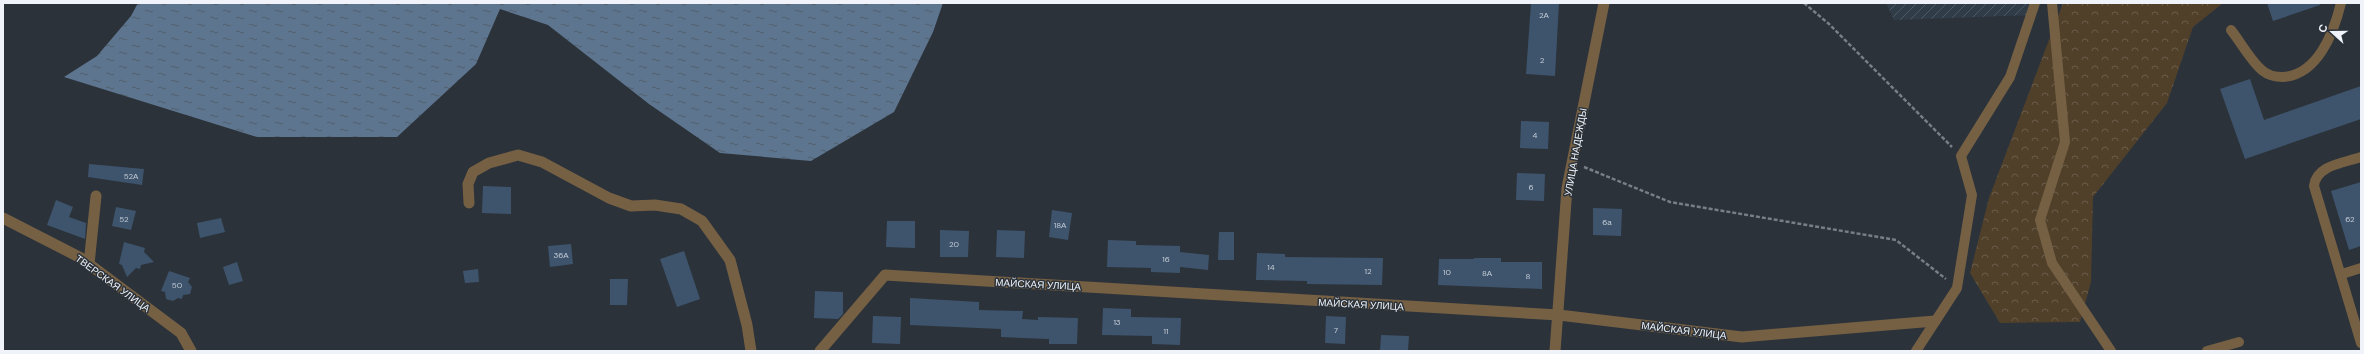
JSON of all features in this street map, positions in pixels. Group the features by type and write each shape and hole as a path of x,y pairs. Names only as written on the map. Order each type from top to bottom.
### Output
{"street":[{"name":"УЛИЦА НАДЕЖДЫ","path":"1555,351 1559,315 1567,188 1604,3"},
{"path":"469,203 468,184 473,172 489,163 518,155 542,162 609,198 631,206 656,206 681,210 702,221 730,260 747,325 750,351"},
{"path":"89,264 96,196"},
{"name":"ТВЕРСКАЯ УЛИЦА","path":"3,218 81,258 181,333 192,351"},
{"name":"МАЙСКАЯ УЛИЦА","path":"820,351 885,275 1559,315 1742,337 1935,321"}],"lane":[{"path":"1916,351 1957,288 1972,195 1961,156 2010,77 2035,3"},
{"path":"2052,3 2065,142 2040,220 2052,264 2111,351"},
{"path":"2231,30 2262,71 2274,77 2290,76 2307,68 2323,50 2341,3"},
{"path":"2361,158 2321,170 2314,177 2314,186 2342,274 2361,343"},
{"path":"2342,274 2361,268"},
{"path":"2207,351 2239,342"}],"path":[{"path":"1804,3 1829,24 1961,156"},
{"path":"1572,162 1670,202 1896,240 1957,288"}],"shaded area":[{"path":"1886,3 2037,3 2031,15 1894,20"}],"green space":[{"path":"2063,3 2223,3 2193,27 2167,103 2093,197 2091,282 2080,322 2000,323 1970,273 1989,198"}],"water":[{"path":"138,3 943,3 933,32 894,112 811,161 720,153 649,104 548,25 500,9 476,64 397,137 257,137 64,77 97,56 131,16"}],"building":[{"path":"1531,3 1559,3 1555,76 1526,74"},
{"path":"2267,3 2320,3 2320,5 2273,21"},
{"path":"2250,79 2264,120 2361,86 2361,119 2245,159 2220,89"},
{"path":"1521,121 1549,122 1548,149 1520,148"},
{"path":"89,164 144,169 142,185 88,177"},
{"path":"1517,173 1545,174 1544,201 1516,200"},
{"path":"2361,182 2361,246 2349,250 2331,191"},
{"path":"483,186 511,187 511,214 482,213"},
{"path":"56,200 73,207 69,217 86,223 85,239 47,225"},
{"path":"116,207 136,211 131,230 112,226"},
{"path":"1593,208 1622,209 1621,236 1593,235"},
{"path":"1052,210 1072,213 1068,240 1049,237"},
{"path":"221,218 225,232 200,238 197,223"},
{"path":"887,221 915,221 915,248 886,247"},
{"path":"940,230 969,231 968,257 940,257"},
{"path":"997,230 1025,231 1024,258 996,257"},
{"path":"1219,232 1234,232 1234,260 1218,260"},
{"path":"1108,240 1136,241 1136,245 1180,246 1180,252 1209,255 1208,270 1180,267 1180,273 1151,272 1151,268 1107,267"},
{"path":"124,242 145,248 144,252 154,262 141,265 140,269 136,268 127,277 122,265 119,264"},
{"path":"571,244 573,264 550,267 548,246"},
{"path":"684,251 700,299 677,307 660,259"},
{"path":"1257,253 1285,254 1285,257 1383,258 1382,285 1307,284 1307,281 1256,280"},
{"path":"1501,258 1501,262 1542,262 1542,289 1438,285 1439,259"},
{"path":"237,262 243,281 229,285 223,267"},
{"path":"478,269 479,282 465,283 463,271"},
{"path":"169,271 190,278 188,282 192,287 190,294 183,295 182,299 178,298 173,301 166,299 165,292 161,291"},
{"path":"610,279 628,279 627,305 610,305"},
{"path":"815,291 843,292 843,314 838,319 814,318"},
{"path":"910,298 979,302 979,310 1023,311 1022,319 1038,320 1038,317 1078,318 1077,344 1049,344 1049,339 1001,337 1001,329 910,325"},
{"path":"1103,308 1131,309 1131,317 1181,318 1180,345 1152,344 1152,336 1102,335"},
{"path":"873,316 901,317 900,344 872,343"},
{"path":"1326,316 1346,317 1345,344 1325,343"},
{"path":"1381,335 1409,336 1408,351 1380,351"}]}
